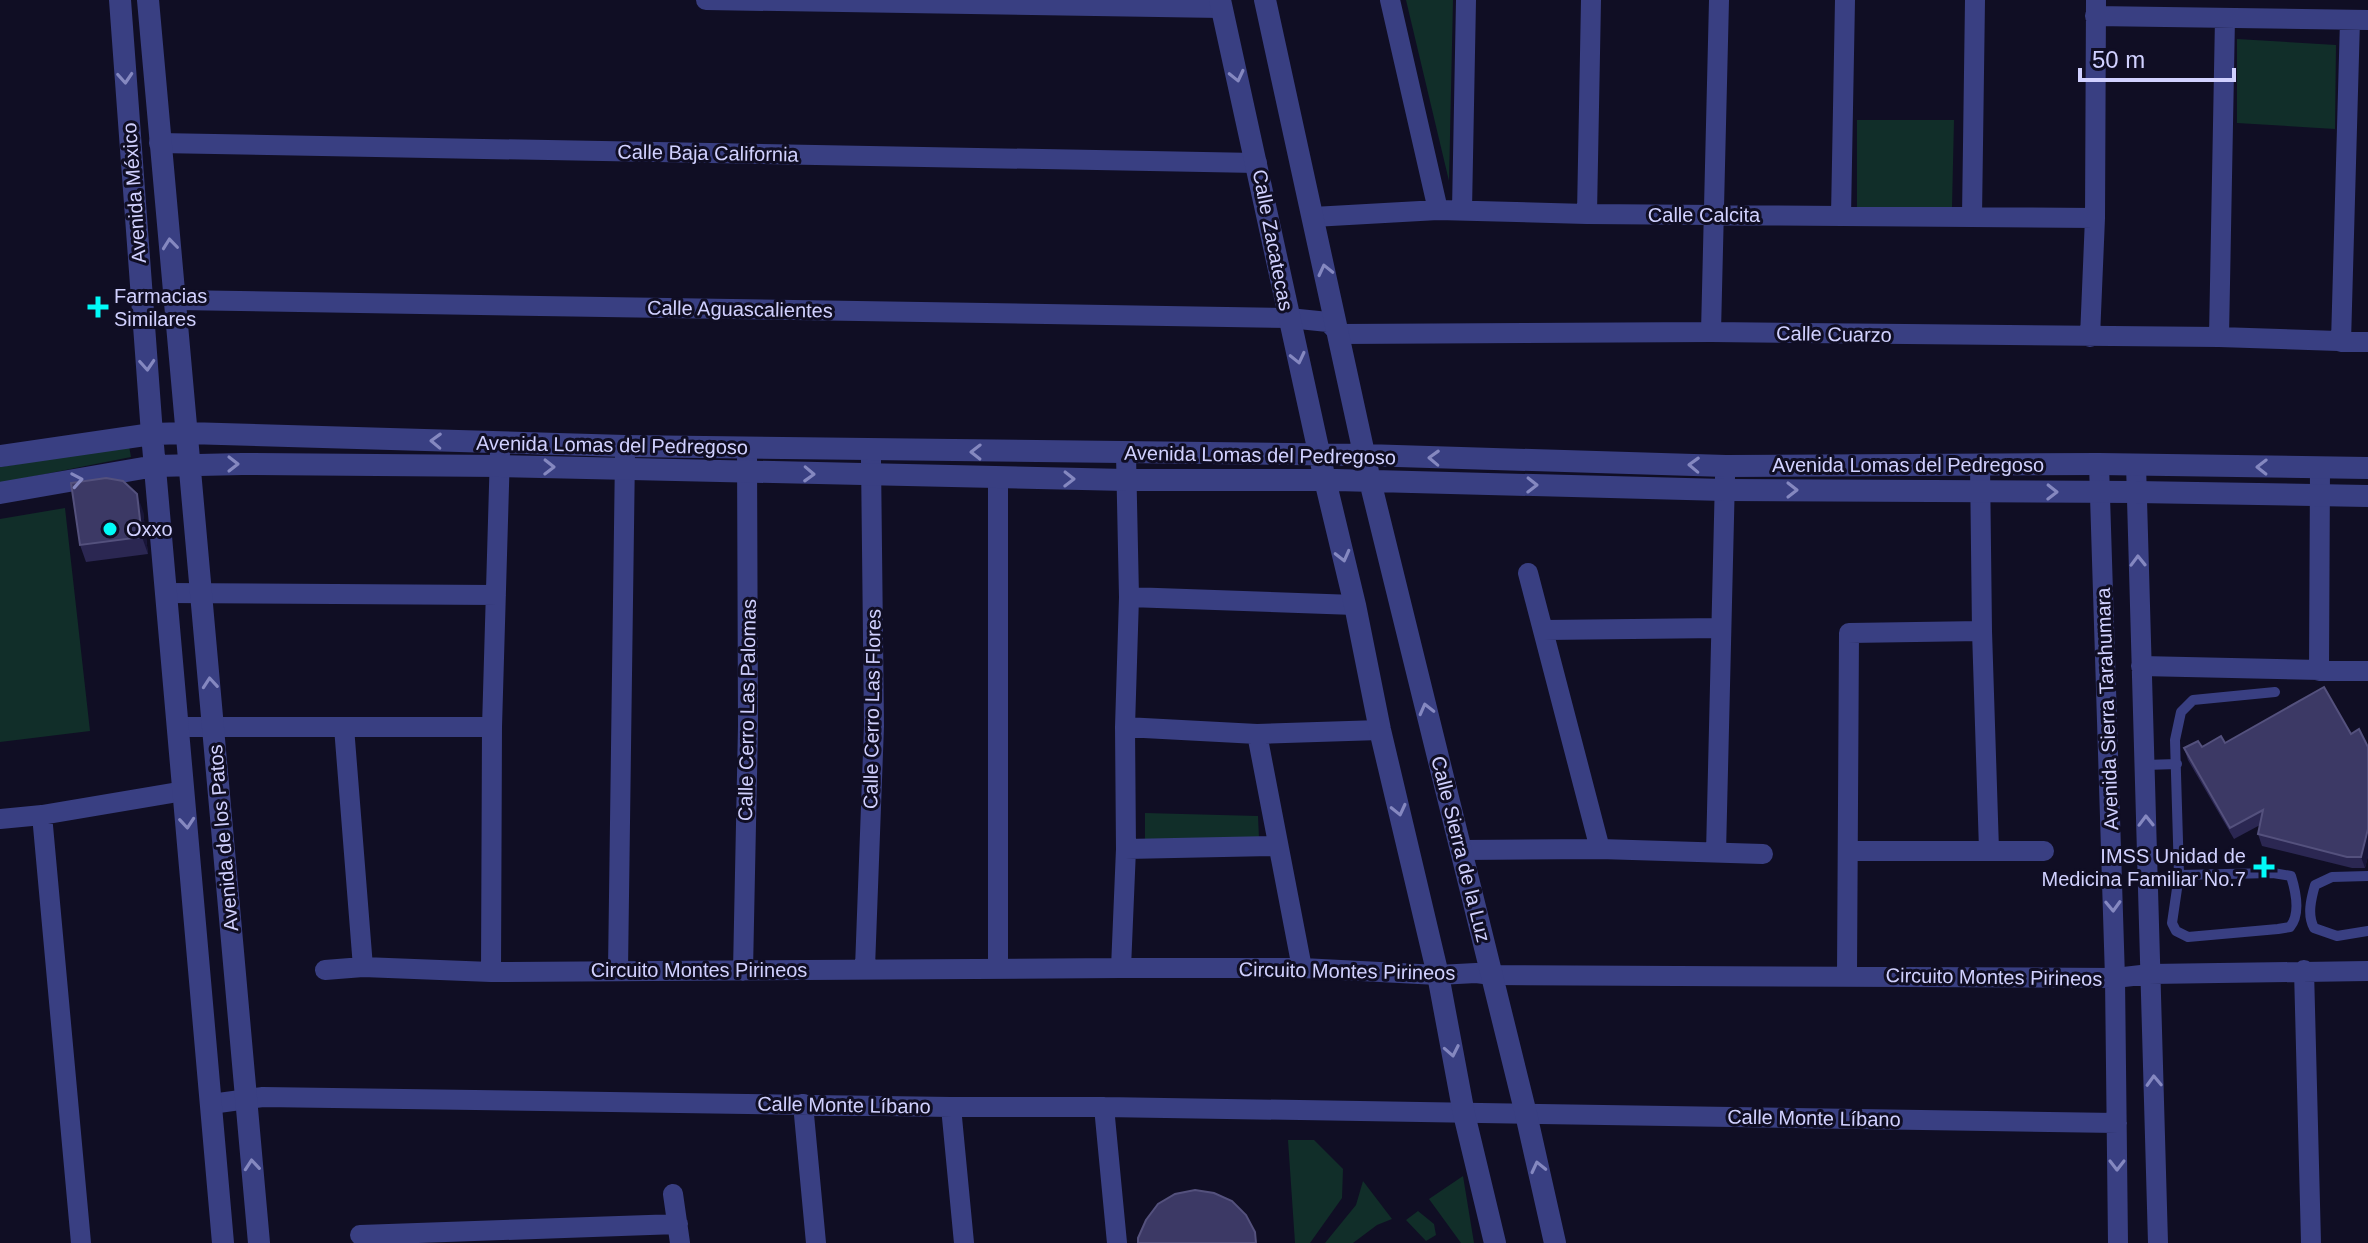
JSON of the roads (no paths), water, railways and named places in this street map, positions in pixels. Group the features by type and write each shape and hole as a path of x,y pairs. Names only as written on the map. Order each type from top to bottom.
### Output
{"street":[{"name":"Avenida México","path":"120,0 152,434"},
{"name":"Avenida México","path":"148,0 187,433"},
{"path":"706,0 1221,4"},
{"path":"1265,0 1334,328 1365,455"},
{"path":"1390,0 1438,210"},
{"path":"1462,210 1466,0"},
{"path":"1587,214 1591,0"},
{"path":"1711,332 1719,0"},
{"path":"1841,216 1845,0"},
{"path":"1972,217 1975,0"},
{"name":"Calle Zacatecas","path":"1221,4 1257,163 1297,318 1330,480"},
{"path":"2090,337 2095,218 2095,8 2225,18 2359,20 2341,342"},
{"path":"2219,337 2225,18"},
{"name":"Calle Baja California","path":"159,143 1257,163"},
{"name":"Calle Calcita","path":"1313,217 1462,210 1587,214 2095,218"},
{"name":"Calle Aguascalientes","path":"175,300 1297,318"},
{"name":"Calle Cuarzo","path":"1297,318 1334,328 2219,337 2368,342"},
{"name":"Avenida Lomas del Pedregoso","path":"0,456 152,434 187,433 625,446 1365,455 1726,466 2136,464 2368,468"},
{"name":"Avenida de los Patos","path":"187,433 259,1243"},
{"name":"Avenida de los Patos","path":"152,434 223,1243"},
{"path":"491,972 492,727 500,443"},
{"path":"618,970 625,446"},
{"name":"Calle Cerro Las Palomas","path":"743,971 748,726 747,448"},
{"name":"Calle Cerro Las Flores","path":"865,968 874,726 871,451"},
{"path":"1121,968 1126,849 1125,727 1129,597 1126,454"},
{"name":"Calle Sierra de la Luz","path":"1365,455 1461,850 1484,974 1518,1113 1555,1243"},
{"name":"Avenida Lomas del Pedregoso","path":"0,493 155,466 191,464 500,466 1126,480 1330,480 1724,490 2368,496"},
{"path":"1980,464 1989,850"},
{"name":"Avenida Sierra Tarahumara","path":"2099,464 2115,978 2118,1243"},
{"name":"Avenida Sierra Tarahumara","path":"2136,464 2158,1243"},
{"path":"1716,853 1726,466"},
{"path":"2319,671 2320,468"},
{"path":"998,478 998,968"},
{"path":"1330,480 1380,730 1443,974 1495,1243"},
{"path":"1528,573 1600,849"},
{"path":"167,593 496,595"},
{"path":"1129,597 1355,605"},
{"path":"1545,630 1720,628"},
{"path":"1847,975 1849,633 1982,631"},
{"path":"2141,666 2368,671"},
{"path":"179,727 492,727"},
{"path":"344,727 363,967"},
{"path":"1125,727 1257,734 1380,730"},
{"path":"1257,734 1302,968"},
{"path":"0,819 184,791"},
{"path":"42,815 81,1243"},
{"path":"1126,849 1278,846"},
{"path":"1461,850 1600,849 1763,854"},
{"path":"1849,851 2044,851"},
{"name":"Circuito Montes Pirineos","path":"325,970 363,967 491,972 1302,968 1443,974 2115,978 2150,974 2368,971"},
{"path":"2304,970 2311,1243"},
{"name":"Calle Monte Líbano","path":"211,1104 263,1097 2117,1123"},
{"path":"803,1104 816,1243"},
{"path":"951,1107 964,1243"},
{"path":"1104,1107 1117,1243"},
{"path":"360,1235 391,1239 679,1233 673,1194"}],"lane":[{"path":"2179,875 2273,873 2291,876 2297,904 2296,921 2290,927 2278,929 2188,937 2176,931 2172,923 2179,875 2175,740 2181,712 2193,700 2275,692"},
{"path":"2145,765 2177,764"},
{"path":"2368,876 2332,877 2315,885 2310,921 2314,928 2337,936 2368,931"}],"place":[{"name":"Farmacias Similares","path":"98,307"},
{"name":"Oxxo","path":"110,529"},
{"name":"IMSS Unidad de Medicina Familiar No.7","path":"2264,867"}]}
